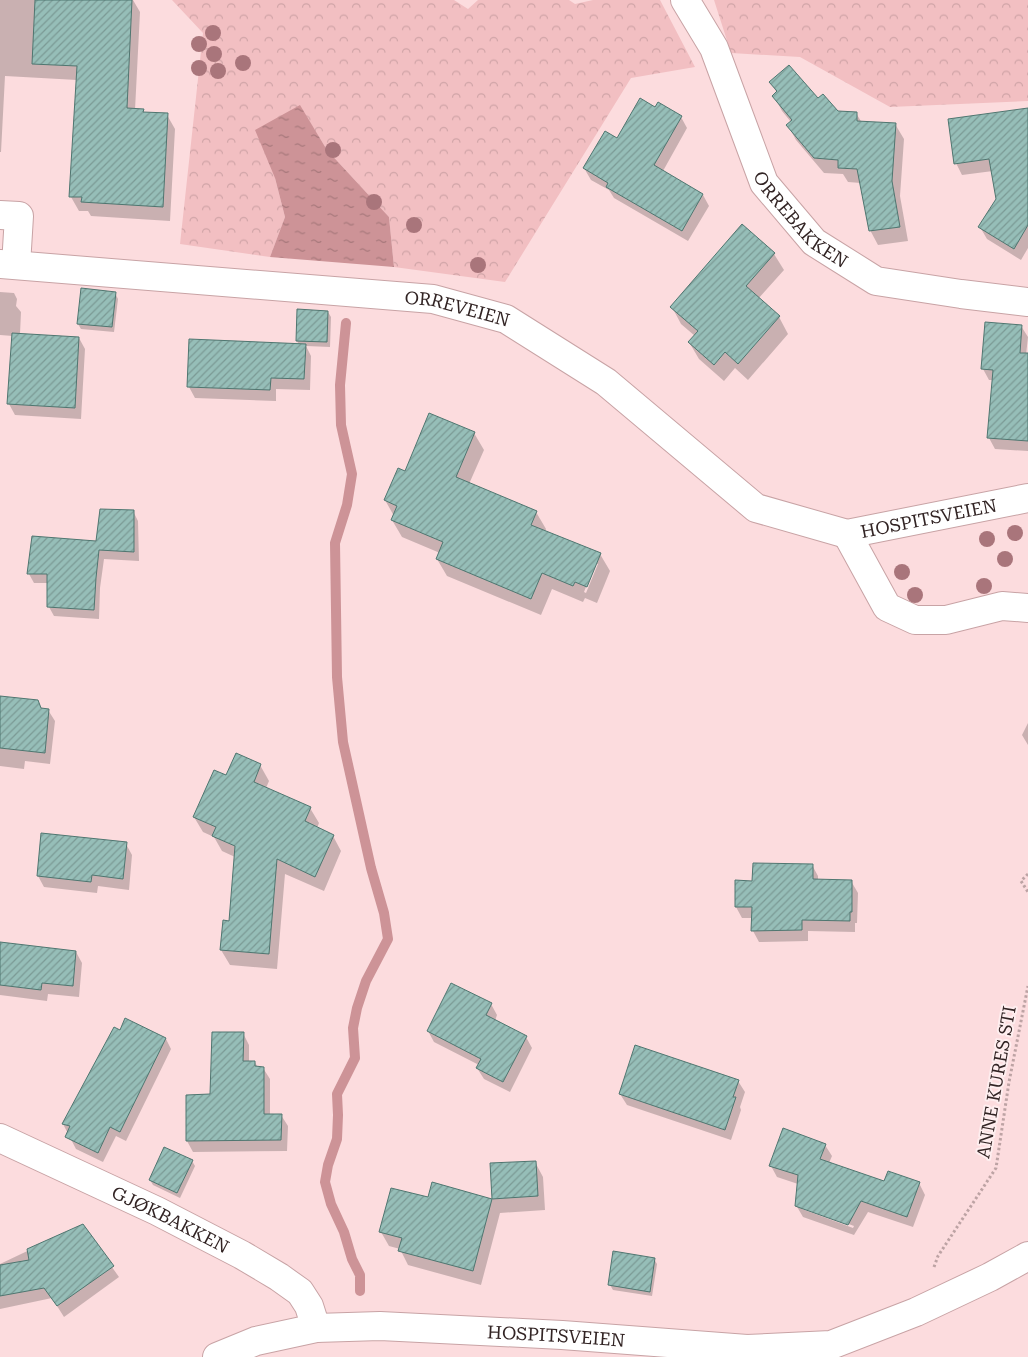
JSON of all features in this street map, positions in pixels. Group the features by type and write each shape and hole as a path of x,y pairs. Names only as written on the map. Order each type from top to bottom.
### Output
{"street":[{"name":"ORREBAKKEN","path":"685,0 714,48 764,183 814,242 876,280 961,294 1028,302"},
{"path":"0,215 19,216 8,264"},
{"name":"ORREVEIEN","path":"8,264 433,299 506,319 606,382 756,508 847,534"},
{"name":"HOSPITSVEIEN","path":"1028,498 847,534 887,607 915,620 946,620 1002,606 1028,608"},
{"name":"GJØKBAKKEN","path":"0,1138 157,1211 242,1255 279,1277 300,1292 309,1306 316,1328"},
{"name":"HOSPITSVEIEN","path":"217,1357 256,1341 316,1328 380,1326 476,1330 747,1350 830,1346 916,1312 990,1277 1028,1256"}],"path":[{"path":"1028,874 1021,881 1028,892"},
{"name":"ANNE KURES STI","path":"916,1312 938,1256 996,1168 1009,1082 1028,986"}],"green space":[{"path":"172,0 454,0 468,9 478,0 569,0 575,4 593,0 660,0 695,67 631,78 505,282 394,267 389,217 327,150 300,106 275,178 285,217 270,257 180,244 203,33"},
{"path":"714,0 1028,0 1028,101 890,107 800,57 731,53"}],"water":[{"path":"300,105 327,150 389,217 394,267 270,257 285,217 275,178 255,130"}],"building":[{"path":"35,0 132,0 127,108 144,109 143,112 168,113 163,207 81,202 82,197 69,197 77,66 32,64"},
{"path":"789,65 818,98 823,94 838,111 857,112 857,121 896,123 892,181 900,227 869,231 857,169 838,168 838,160 814,158 786,125 792,120 772,96 777,91 769,82"},
{"path":"640,98 655,107 658,102 682,116 654,165 703,194 682,231 606,187 608,183 583,168 605,131 617,138"},
{"path":"1028,108 1028,225 1014,249 978,227 996,199 989,159 954,164 948,119"},
{"path":"742,224 775,253 746,286 780,316 738,364 725,352 714,365 688,342 698,331 670,307"},
{"path":"81,288 116,292 112,327 77,324"},
{"path":"297,309 328,311 327,342 296,341"},
{"path":"985,322 1022,325 1020,353 1028,353 1028,441 987,438 993,370 981,369"},
{"path":"12,333 79,337 75,408 7,404"},
{"path":"189,339 306,344 304,379 271,378 270,390 187,387"},
{"path":"429,413 475,432 456,477 537,511 531,525 601,553 587,587 575,582 573,586 542,573 531,599 436,559 443,542 391,520 397,506 384,500 398,468 405,471"},
{"path":"100,509 134,510 134,552 99,550 94,610 47,607 47,574 27,574 32,536 96,541"},
{"path":"0,696 38,700 41,708 49,709 45,753 0,748"},
{"path":"236,753 261,764 254,782 311,807 305,821 334,835 315,877 277,859 269,954 220,950 223,920 229,921 235,846 212,836 216,827 193,817 214,770 226,775"},
{"path":"41,833 127,842 123,879 92,875 91,882 37,876"},
{"path":"753,863 813,864 813,879 852,880 852,912 850,912 850,921 802,920 802,930 751,931 752,907 735,907 735,880 752,881"},
{"path":"0,942 76,951 73,986 42,983 41,990 0,985"},
{"path":"451,983 492,1003 486,1015 527,1036 503,1082 476,1068 481,1059 427,1031"},
{"path":"125,1018 166,1038 120,1132 110,1127 98,1153 65,1137 70,1126 62,1124 114,1027 120,1030"},
{"path":"212,1032 244,1032 243,1061 255,1061 255,1066 264,1067 264,1114 282,1114 281,1140 186,1141 186,1095 210,1094"},
{"path":"635,1045 739,1080 733,1097 736,1097 725,1130 619,1094"},
{"path":"783,1128 826,1144 820,1159 884,1181 888,1171 920,1182 907,1217 861,1201 848,1225 795,1206 798,1175 769,1166"},
{"path":"164,1147 193,1160 177,1193 149,1180"},
{"path":"536,1161 538,1196 492,1199 490,1163"},
{"path":"432,1182 492,1199 473,1271 398,1251 402,1238 379,1232 391,1188 428,1197"},
{"path":"83,1224 114,1266 57,1306 44,1288 0,1296 0,1265 29,1260 27,1249"},
{"path":"613,1251 655,1258 650,1292 608,1285"}],"waterway":[{"path":"346,323 340,385 341,425 352,474 347,505 335,543 337,677 343,742 371,868 384,913 388,939 366,981 357,1008 353,1028 355,1058 337,1094 337,1139 328,1165 325,1182 331,1204 360,1275 360,1291"}]}
